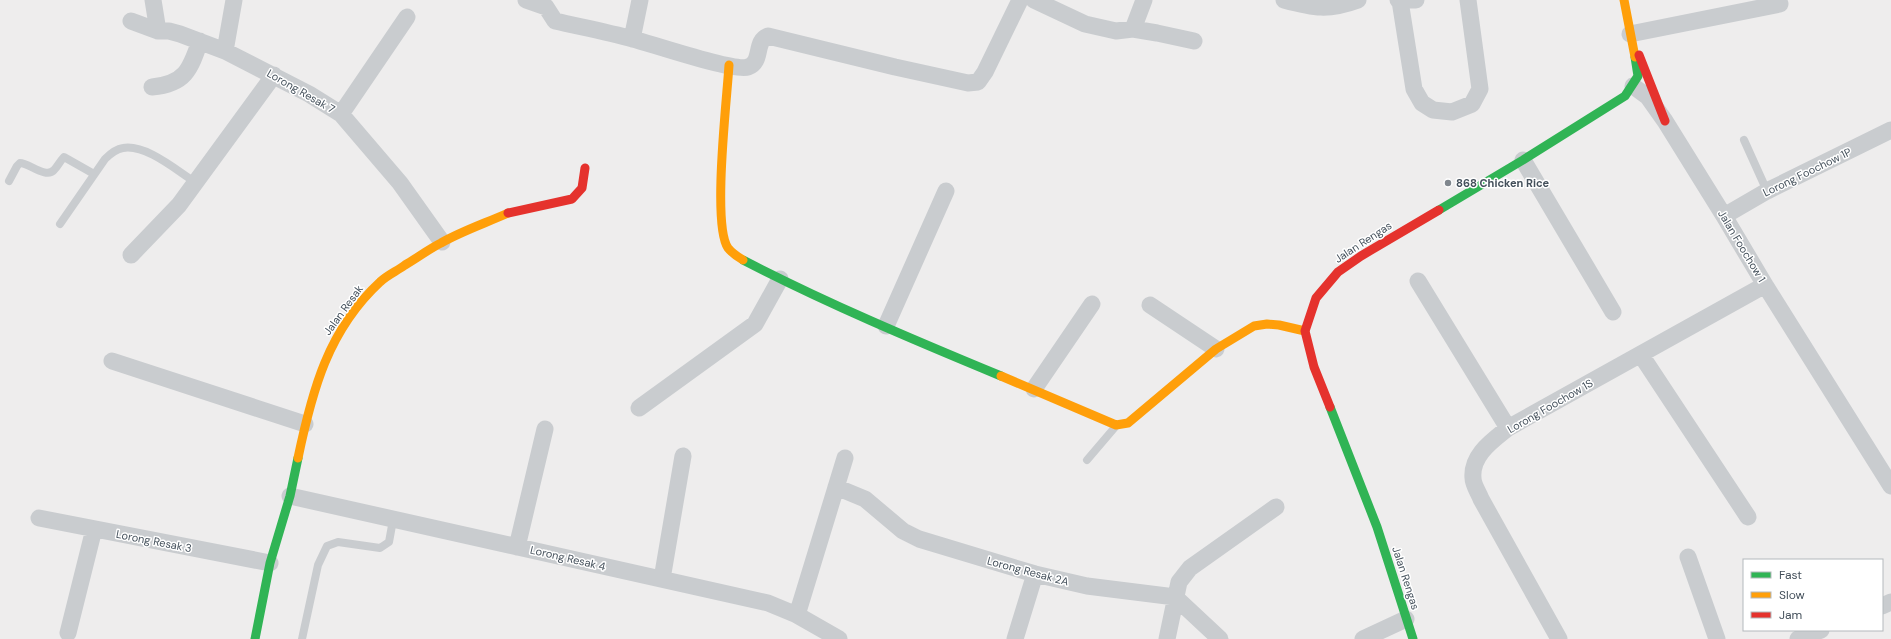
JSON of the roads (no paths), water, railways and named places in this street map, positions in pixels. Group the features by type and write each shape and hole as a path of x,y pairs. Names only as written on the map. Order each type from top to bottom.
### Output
{"street":[{"path":"153,0 158,31"},
{"path":"225,51 234,0"},
{"path":"526,0 546,7 555,21 632,39 741,68 752,65 757,58 760,42 763,38 768,36 968,83 978,82 985,72 1020,0"},
{"path":"632,39 640,0"},
{"path":"1034,0 1085,24 1116,31 1133,30 1194,41"},
{"path":"1133,30 1144,0"},
{"path":"1284,0 1310,7 1329,8 1358,0"},
{"path":"1405,0 1414,89 1422,103 1433,110 1452,112 1472,104 1480,89 1468,0"},
{"path":"1624,0 1638,76 1633,86"},
{"path":"1632,40 1780,4"},
{"path":"341,114 407,17"},
{"name":"Lorong Resak 7","path":"131,21 158,31 169,31 225,51 309,94 341,114 400,183 442,242"},
{"path":"1632,40 1650,77 1665,121"},
{"path":"152,87 162,86 180,79 192,64 200,41"},
{"path":"729,65 720,211 724,236 728,248 738,257 780,279 1116,425 1128,423 1216,349 1254,326 1267,324 1279,325 1305,331"},
{"path":"131,255 179,205 274,75"},
{"name":"Jalan Foochow 1","path":"1633,86 1648,97 1665,121 1765,285 1891,484"},
{"name":"Jalan Rengas","path":"1413,639 1377,527 1314,367 1305,331 1316,298 1338,272 1361,256 1604,110 1625,96 1633,86"},
{"name":"Lorong Foochow 1P","path":"1724,216 1767,191 1891,130"},
{"path":"1523,160 1613,312"},
{"name":"Jalan Resak","path":"255,639 270,563 290,496 305,424 330,348 341,329 361,302 381,281 442,242 512,211 572,199 582,188 584,168"},
{"path":"886,326 946,191"},
{"path":"638,408 755,324 780,279"},
{"path":"1418,281 1508,428"},
{"name":"Lorong Foochow 1S","path":"1559,639 1481,499 1473,480 1474,464 1486,447 1508,428 1765,285"},
{"path":"1034,389 1092,304"},
{"path":"1150,305 1216,349"},
{"path":"1641,354 1748,517"},
{"path":"112,362 305,424"},
{"path":"517,547 545,428"},
{"path":"662,580 683,456"},
{"path":"797,615 845,458"},
{"name":"Lorong Resak 2A","path":"836,487 865,499 903,531 919,539 1035,574 1087,586 1175,597"},
{"name":"Lorong Resak 4","path":"290,496 768,603 797,615 839,639"},
{"path":"1167,639 1179,582 1190,568 1276,507"},
{"name":"Lorong Resak 3","path":"39,518 270,563"},
{"path":"68,633 94,529"},
{"path":"1688,557 1718,639"},
{"path":"1015,639 1035,574"},
{"path":"1175,597 1220,639"},
{"path":"1363,639 1406,618"},
{"path":"1798,639 1818,631"}],"lane":[{"path":"1744,140 1767,191"},
{"path":"60,224 105,159 113,152 122,148 144,150 195,182"},
{"path":"9,181 20,163 25,163 46,173 50,173 64,157 94,174"},
{"path":"1087,460 1116,425"},
{"path":"302,639 318,565 327,546 338,542 380,548 389,542 393,520"}],"place":[{"name":"868 Chicken Rice","path":"1448,183"}]}
